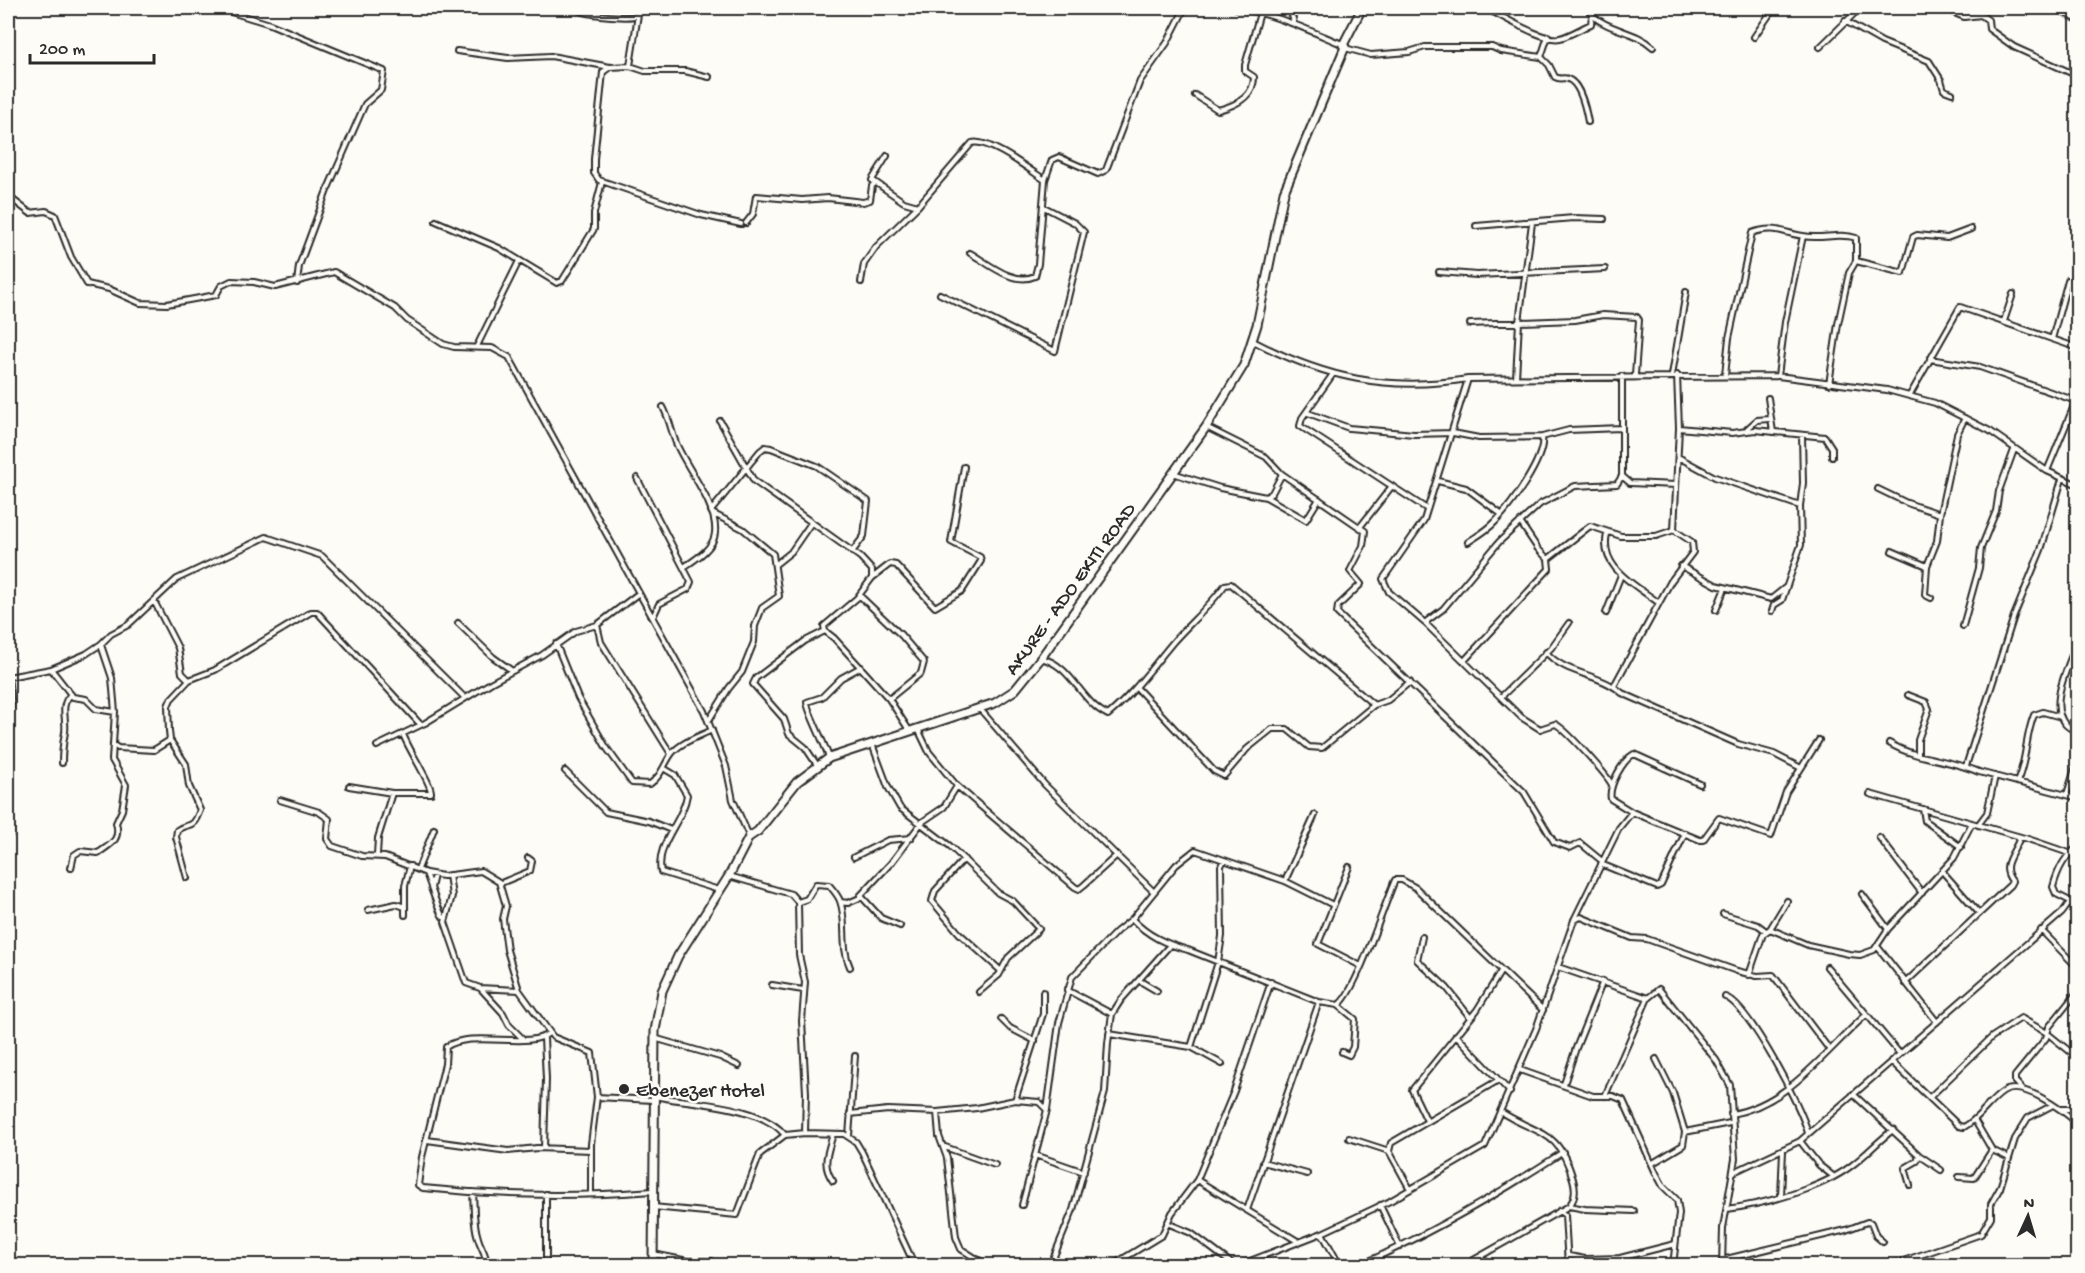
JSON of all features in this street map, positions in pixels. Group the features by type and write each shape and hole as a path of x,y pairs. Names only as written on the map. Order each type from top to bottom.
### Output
{"main road":[{"name":"AKURE - ADO EKITI ROAD","path":"653,1266 654,1038 656,1017 668,978 678,956 729,876 749,837 758,831 797,782 817,765 872,743 980,708 1015,690 1041,658 1206,427 1244,365 1252,341 1279,207 1344,46 1362,8"}],"street":[{"path":"218,8 270,24 384,71 381,90 365,104 326,194 298,274 299,282"},
{"path":"575,8 583,13 630,19 638,15"},
{"path":"630,66 639,8"},
{"path":"970,253 996,269 1021,280 1035,276 1044,207 1045,180 1055,157 1098,174 1106,170 1140,81 1167,43 1185,8"},
{"path":"1236,8 1295,24 1344,46 1371,55 1409,52 1425,47 1492,47 1510,53 1540,57 1549,65 1555,77 1572,81 1581,97 1588,122"},
{"path":"1290,8 1295,24"},
{"path":"1485,8 1515,24 1560,38 1591,24 1601,23"},
{"path":"1590,8 1591,24"},
{"path":"1754,37 1774,8"},
{"path":"1820,47 1860,8"},
{"path":"1942,8 1964,17 1981,15 1988,20 1989,29 2014,47 2078,76"},
{"path":"2056,8 2078,20"},
{"path":"1194,95 1218,110 1236,106 1245,97 1255,82 1254,77 1245,71 1245,65 1260,13"},
{"path":"1592,15 1601,23 1624,31 1653,47"},
{"path":"1845,21 1882,42 1929,61 1941,80 1944,90 1952,93"},
{"path":"1540,57 1548,36"},
{"path":"457,51 508,58 550,56 610,67 630,66 645,71 685,71 709,77"},
{"path":"610,67 603,72 594,159 594,173 602,182 701,215 744,224 753,214 756,196 863,202 870,200 872,186 875,183"},
{"path":"861,282 866,261 887,234 918,206 975,141 1010,157 1045,180"},
{"path":"887,156 873,176 875,183 904,202 918,206"},
{"path":"436,221 472,235 551,281 562,281 594,229 594,213 602,182"},
{"path":"8,196 30,213 46,211 55,215 71,257 87,284 109,289 140,303 167,304 216,295 221,286 231,282 254,282 275,287 330,273 340,274 395,308 407,320 443,344 454,347 477,346 503,352 518,371 708,721 726,766 733,800 749,837"},
{"path":"940,294 1055,351 1084,232 1075,223 1044,207"},
{"path":"1476,226 1574,218 1604,219"},
{"path":"1516,378 1519,322 1532,223"},
{"path":"1856,261 1903,273 1913,237 1917,235 1947,238 1971,229"},
{"path":"1725,375 1729,338 1752,233 1777,230 1803,236 1836,235 1856,238 1856,261 1849,273 1829,384"},
{"path":"1778,375 1785,322 1803,236"},
{"path":"477,346 519,261"},
{"path":"1439,272 1466,276 1605,269"},
{"path":"2052,339 2068,280"},
{"path":"1674,530 1679,428 1674,375 1686,292"},
{"path":"2004,321 2013,294"},
{"path":"1910,394 1960,307 2078,348"},
{"path":"1470,324 1575,320 1603,315 1636,317 1640,320 1635,375"},
{"path":"1252,341 1333,374 1365,382 1438,384 1468,379 1635,375 1778,375 1910,394 1935,403 1990,431 2047,471 2078,485"},
{"path":"1930,358 1980,367 2077,398 2047,471"},
{"path":"1333,374 1300,423 1303,431 1344,453 1427,509"},
{"path":"1427,625 1427,621 1443,609 1499,542 1540,504 1575,486 1617,484 1622,476 1622,376"},
{"path":"1468,379 1438,481 1427,509 1417,531 1383,579 1389,592 1502,696 1521,717 1540,729 1555,724 1565,729 1577,746 1608,777 1612,785"},
{"path":"1768,398 1769,419 1773,432"},
{"path":"663,408 673,425 675,440 712,512 715,535 713,539 699,556 684,567"},
{"path":"1308,413 1349,428 1414,434 1453,433 1479,438 1542,437 1569,430 1621,428"},
{"path":"1931,598 1925,595 1923,588 1927,566 1937,541 1940,514 1958,434 1965,418"},
{"path":"1746,429 1757,420 1769,419"},
{"path":"720,421 754,481 870,566 872,578"},
{"path":"1206,427 1266,457 1282,474 1365,531 1366,537 1350,572 1361,584 1338,606 1337,611 1524,792 1554,842 1570,848 1580,843 1602,863 1657,887 1661,885 1685,833"},
{"path":"1679,428 1732,433 1746,429 1826,437 1832,448 1832,457"},
{"path":"1772,611 1774,605 1782,600 1801,545 1802,435"},
{"path":"1468,542 1502,514 1530,475 1541,449 1542,437"},
{"path":"712,512 745,468 765,447 771,448 804,459 843,486 864,496 869,505 864,536 852,552"},
{"path":"1963,626 1979,568 1981,548 1996,511 1999,491 2014,450"},
{"path":"1678,457 1715,477 1800,506"},
{"path":"964,467 951,542 980,557 981,561 962,591 935,607 896,565 890,564 872,578 859,595 824,626 825,631 889,699 957,786 1052,869 1079,889 1117,855"},
{"path":"1173,473 1220,488 1266,497 1306,520 1319,499"},
{"path":"1266,497 1272,493 1282,474"},
{"path":"1622,476 1630,483 1676,485"},
{"path":"637,478 684,567 690,586 659,603 653,619"},
{"path":"1966,766 2014,616 2041,550 2062,479"},
{"path":"1438,481 1466,488 1502,514"},
{"path":"1360,526 1392,486"},
{"path":"1878,489 1906,503 1940,514"},
{"path":"708,721 742,672 754,642 755,626 762,608 779,596 773,554 743,529 712,512"},
{"path":"1464,661 1549,569 1548,559 1538,549 1520,522"},
{"path":"776,564 791,552 811,523"},
{"path":"1548,559 1590,526 1607,534 1621,536 1656,536 1674,530"},
{"path":"1614,686 1659,603 1694,547 1692,542 1674,530"},
{"path":"1607,534 1605,543 1610,561 1621,575 1659,603"},
{"path":"8,745 11,700 8,677 51,669 101,644 111,633 128,625 177,579 266,537 322,556 465,698"},
{"path":"1892,552 1927,566"},
{"path":"1680,567 1707,582 1771,599 1786,587"},
{"path":"1606,613 1621,575"},
{"path":"1041,658 1058,663 1098,710 1108,715 1137,688 1175,641 1211,605 1225,585 1231,584 1374,705"},
{"path":"1716,610 1725,588"},
{"path":"378,746 542,655 576,631 597,625 639,593"},
{"path":"859,595 901,635 924,662 921,673 889,699"},
{"path":"154,601 178,648 182,673 189,680"},
{"path":"187,878 176,837 177,830 190,827 200,810 189,786 186,764 170,740 168,706 189,680 215,669 311,612 316,612 420,724"},
{"path":"458,622 493,657 512,670"},
{"path":"1502,696 1546,652 1569,623"},
{"path":"597,625 601,642 671,754"},
{"path":"817,765 805,747 789,734 784,719 753,684 756,678 805,641 825,631"},
{"path":"2078,639 2072,662 2059,690 2061,717 2064,723 2078,733"},
{"path":"71,868 74,855 80,851 98,853 118,839 116,823 122,810 126,785 112,760 115,712 112,678 101,644"},
{"path":"556,644 578,698 627,779 636,785 650,784 665,769 671,754 685,743 712,730"},
{"path":"1546,652 1561,666 1590,675 1614,686 1622,693 1738,744 1774,754 1801,768"},
{"path":"2072,662 2078,672"},
{"path":"830,758 818,728 807,711 807,702 822,697 841,678 861,667"},
{"path":"51,669 76,698 86,699 96,709 115,712"},
{"path":"2068,672 2078,672"},
{"path":"1137,688 1214,771 1224,776 1247,749 1272,729 1287,729 1309,747 1322,748 1374,705 1388,700 1410,682"},
{"path":"62,763 61,748 65,731 63,712 65,699 71,694"},
{"path":"1908,694 1926,702 1929,709 1916,748 1918,755"},
{"path":"980,708 1045,785 1154,892"},
{"path":"2017,782 2026,755 2029,729 2034,715 2043,712 2061,717"},
{"path":"349,786 392,792 431,793 432,790 410,753 403,734"},
{"path":"112,744 118,748 154,750 170,740"},
{"path":"1700,784 1634,754 1628,758 1612,785 1611,799 1632,812 1703,840 1719,818 1771,836 1786,792 1819,740"},
{"path":"872,743 897,803 964,859 978,876 998,893 1012,901 1039,929 1008,958 999,975 979,992"},
{"path":"1889,743 1918,755 1966,766 2078,798"},
{"path":"2067,794 2078,759"},
{"path":"665,769 675,775 687,795 679,819 671,830 660,857 661,872 720,890"},
{"path":"565,771 606,812 649,821 671,830"},
{"path":"1977,825 1988,813 1995,776"},
{"path":"841,902 848,903 860,896 911,838 922,822 944,807 957,786"},
{"path":"377,855 378,838 392,792"},
{"path":"1870,794 2068,853"},
{"path":"280,800 319,812 329,819 327,839 330,844 362,856 377,855 434,875 483,871 501,883 506,906 504,919 507,950 519,990 549,1033 556,1039 592,1053 597,1096 591,1150 591,1194"},
{"path":"8,805 10,832 8,839"},
{"path":"1923,809 1925,821 1961,847"},
{"path":"1167,1223 1191,1233 1236,1266 1322,1233 1410,1189 1485,1146 1520,1070 1574,920 1619,828 1632,812"},
{"path":"1285,881 1315,815"},
{"path":"1723,914 1808,945 1860,955 1877,946 1888,929 1942,871 1961,847 1972,823"},
{"path":"418,869 434,829"},
{"path":"1879,837 1922,894"},
{"path":"1905,983 2010,885 2006,867 2020,837"},
{"path":"854,857 888,840 911,838"},
{"path":"2078,847 2068,853 2058,870 2053,888 2056,894 2078,905"},
{"path":"1022,1205 1047,1110 1067,990 1078,969 1132,919 1176,865 1195,850 1285,881 1331,904"},
{"path":"501,883 530,871 532,861 528,858"},
{"path":"964,859 935,891 932,901 959,933 1000,970"},
{"path":"1191,1047 1218,962 1221,936 1221,864 1224,860"},
{"path":"405,915 405,886 410,866"},
{"path":"1349,867 1331,904 1318,944 1361,966"},
{"path":"1942,871 1979,913"},
{"path":"426,873 436,897 438,912 442,914 466,982 480,988 519,990"},
{"path":"431,888 434,875"},
{"path":"445,922 452,897 449,875"},
{"path":"729,876 791,894 798,902 799,955 805,982 803,990 805,1133"},
{"path":"8,878 9,892"},
{"path":"1338,1005 1345,1001 1361,966 1395,880 1402,880 1428,899 1542,1010"},
{"path":"798,902 807,899 813,887 821,883 829,885 841,902 846,937 843,948 850,967"},
{"path":"1862,894 1888,929"},
{"path":"860,896 881,918 900,926"},
{"path":"1749,975 1768,930 1787,901"},
{"path":"1734,1172 1783,1151 1800,1141 2062,913 2070,902"},
{"path":"368,910 396,904 405,907"},
{"path":"1574,920 1581,917 1632,938 1647,939 1690,957 1706,959 1749,975 1773,975 1829,1049"},
{"path":"1132,919 1152,936 1170,945 1319,1002 1338,1005 1355,1019 1353,1047 1349,1055 1342,1052"},
{"path":"2041,930 2066,960 2078,968"},
{"path":"1422,937 1417,960 1447,988 1469,1016"},
{"path":"1050,1266 1070,1218 1106,1092 1109,1034 1113,1014 1121,1000 1170,945"},
{"path":"1877,946 1937,1022"},
{"path":"1558,966 1648,998"},
{"path":"1827,967 1900,1054"},
{"path":"1427,1121 1412,1090 1490,992 1501,972"},
{"path":"1140,981 1157,991"},
{"path":"1564,1084 1575,1048 1603,981"},
{"path":"1111,1266 1162,1235 1167,1223 1197,1180 1237,1082 1259,1011 1271,982"},
{"path":"772,985 803,990"},
{"path":"480,988 523,1039"},
{"path":"1067,990 1113,1014"},
{"path":"1605,1096 1648,998 1657,990 1662,991 1716,1060 1730,1085 1734,1172 1727,1209 1722,1263 1846,1230 1867,1222 1871,1223 1876,1236 1883,1242"},
{"path":"2078,991 2049,1026 2046,1038 2015,1076 2015,1081 2024,1090 2053,1104 2078,1124"},
{"path":"1015,1100 1036,1041 1045,1003 1043,992"},
{"path":"1725,997 1739,1006 1790,1086 1808,1134"},
{"path":"1247,1210 1319,1002"},
{"path":"1731,1114 1743,1112 1790,1086 1866,1015"},
{"path":"1001,1019 1011,1028 1036,1041"},
{"path":"1930,1097 1992,1037 2016,1020 2026,1019 2078,1058"},
{"path":"549,1033 544,1038 477,1038 448,1046 418,1185 423,1188 473,1192 546,1194 653,1191"},
{"path":"1109,1034 1191,1047 1222,1064"},
{"path":"1456,1035 1497,1081 1510,1092"},
{"path":"544,1038 546,1079 544,1148"},
{"path":"654,1038 720,1057 739,1066"},
{"path":"855,1056 849,1136 862,1152 915,1266"},
{"path":"1653,1163 1683,1145 1685,1132 1673,1093 1656,1059"},
{"path":"1891,1061 1959,1126 1964,1127 1975,1121 2006,1090 2024,1090"},
{"path":"1520,1070 1593,1096 1613,1096 1623,1100 1663,1186 1677,1200 1679,1213 1672,1266"},
{"path":"1410,1189 1389,1151 1391,1143 1497,1081"},
{"path":"1608,1088 1613,1096"},
{"path":"1853,1094 1919,1155 1941,1170"},
{"path":"597,1096 653,1098 729,1109 774,1123 785,1135"},
{"path":"850,1114 888,1110 937,1112 977,1108 1015,1100 1039,1102 1048,1098"},
{"path":"1039,1102 1047,1110"},
{"path":"1889,1266 1982,1234 1991,1217 1991,1204 2000,1188 2015,1139 2028,1118 2053,1104"},
{"path":"2060,1109 2078,1109"},
{"path":"937,1112 939,1136 945,1147 956,1237 962,1249 988,1266"},
{"path":"1463,1266 1569,1206 1574,1197 1575,1185 1563,1152 1546,1135 1501,1112"},
{"path":"1975,1121 1992,1150 2008,1158"},
{"path":"1685,1132 1731,1123"},
{"path":"1727,1209 1746,1207 1833,1176 1850,1167 1893,1130"},
{"path":"652,1207 736,1215 760,1154 785,1135 805,1133 849,1136"},
{"path":"833,1134 825,1161 827,1173 833,1181"},
{"path":"1349,1138 1389,1151"},
{"path":"427,1140 508,1151 544,1148 591,1150"},
{"path":"1800,1141 1819,1165 1833,1176"},
{"path":"945,1147 996,1165"},
{"path":"1959,1177 1974,1178 1992,1150"},
{"path":"1781,1196 1783,1151"},
{"path":"1358,1266 1400,1247 1475,1207 1563,1152"},
{"path":"1035,1155 1084,1172"},
{"path":"1910,1185 1905,1168 1917,1161 1919,1155"},
{"path":"1263,1162 1307,1173"},
{"path":"1197,1180 1299,1242"},
{"path":"473,1192 475,1227 478,1239 487,1254 486,1266"},
{"path":"546,1194 546,1266"},
{"path":"1380,1205 1400,1247"},
{"path":"1569,1206 1634,1211"},
{"path":"1559,1211 1565,1215 1568,1266"},
{"path":"1322,1233 1340,1266"},
{"path":"1569,1256 1585,1259 1620,1258 1675,1244"},
{"path":"653,1254 690,1263 712,1261"},
{"path":"1619,1266 1620,1258"},
{"path":"1053,1259 1066,1266"}],"place":[{"name":"Ebenezer Hotel","path":"624,1089"}]}
